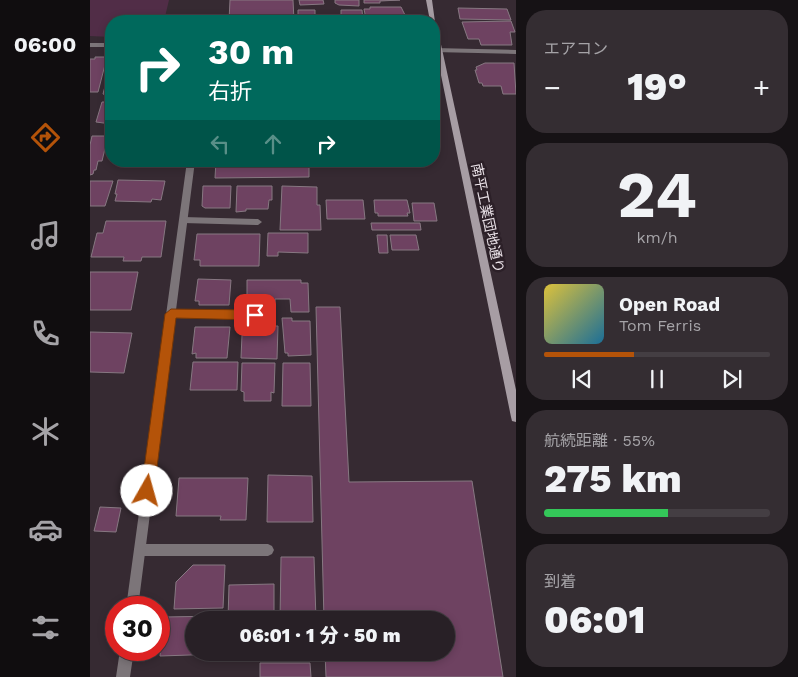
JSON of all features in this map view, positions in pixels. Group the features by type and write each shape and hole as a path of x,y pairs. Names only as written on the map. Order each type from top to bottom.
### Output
{"street":[{"path":"429,0 432,15"},
{"path":"90,45 105,45"},
{"path":"440,50 516,52"},
{"name":"南平工業団地通り","path":"440,68 516,417"},
{"path":"134,596 190,167"},
{"path":"183,220 258,222"},
{"path":"171,314 255,315"},
{"path":"140,550 268,550"},
{"path":"123,677 125,661"}],"shaded area":[{"path":"90,0 169,0 165,15 105,15 105,37 90,36"}],"building":[{"path":"230,0 293,0 294,15 229,15"},
{"path":"299,0 323,0 324,4 300,5"},
{"path":"335,0 359,0 359,6 339,5 335,3"},
{"path":"364,0 400,0 364,3"},
{"path":"370,7 401,7 405,15 365,15 364,9 370,9"},
{"path":"458,8 507,9 511,20 460,19"},
{"path":"298,10 315,10 315,15 298,15"},
{"path":"341,10 362,10 362,15 341,15"},
{"path":"511,21 515,32 510,32 512,45 481,45 479,39 468,39 462,22"},
{"path":"95,57 105,57 105,65 98,92 90,92 90,59 95,59"},
{"path":"485,63 514,63 516,94 503,94 501,86 483,86 482,83 479,83 475,70 477,70 476,67"},
{"path":"102,102 105,102 105,123 96,122"},
{"path":"92,136 105,136 102,161 98,161 96,170 90,175 90,145"},
{"path":"216,167 309,167 309,177 215,178"},
{"path":"118,180 165,181 161,200 152,199 151,202 115,201"},
{"path":"90,181 113,181 105,206 90,206"},
{"path":"203,186 231,186 230,208 205,208 202,206"},
{"path":"237,186 272,186 272,200 269,200 268,209 246,209 246,211 236,212"},
{"path":"282,186 317,187 317,205 320,205 321,230 280,230"},
{"path":"326,200 363,200 365,219 327,219"},
{"path":"374,200 407,200 410,213 407,213 408,216 378,216 378,213 375,213"},
{"path":"412,203 434,203 437,221 414,221"},
{"path":"106,221 166,221 161,257 142,257 141,261 123,261 124,257 91,257 97,233 103,233"},
{"path":"371,223 420,223 421,230 372,230"},
{"path":"268,233 308,233 308,253 278,252 278,256 267,256"},
{"path":"197,234 260,234 259,266 200,266 200,260 194,260"},
{"path":"377,235 387,235 388,253 379,253"},
{"path":"390,235 416,235 419,250 392,250"},
{"path":"90,272 138,272 131,310 90,310"},
{"path":"198,279 231,280 229,305 199,305 199,301 195,301"},
{"path":"247,280 301,280 301,283 308,283 309,312 291,312 290,299 275,299 275,306 258,305 259,297 247,296"},
{"path":"316,307 340,307 349,482 472,481 503,677 326,677 325,661 455,661 455,611 324,611"},
{"path":"282,318 292,318 292,321 310,321 311,355 288,356 288,353 285,353"},
{"path":"256,326 278,326 277,359 241,358 242,335 255,335"},
{"path":"195,327 230,327 227,358 196,358 196,353 192,354"},
{"path":"90,332 132,333 124,373 90,372"},
{"path":"193,362 238,362 237,390 190,390"},
{"path":"242,363 275,363 274,393 271,392 271,401 244,401 244,392 241,391"},
{"path":"283,363 310,363 311,406 282,406"},
{"path":"268,475 312,476 313,522 267,522"},
{"path":"179,478 248,478 246,520 220,520 221,516 176,516"},
{"path":"100,507 121,508 116,532 94,531"},
{"path":"281,557 314,557 316,611 280,611"},
{"path":"193,565 225,565 223,608 174,609 176,582"},
{"path":"274,584 274,611 228,611 229,585"},
{"path":"170,617 185,617 185,655 170,656"},
{"path":"260,663 310,663 311,677 260,677"}],"route":[{"path":"147,491 171,314 255,315"}]}
